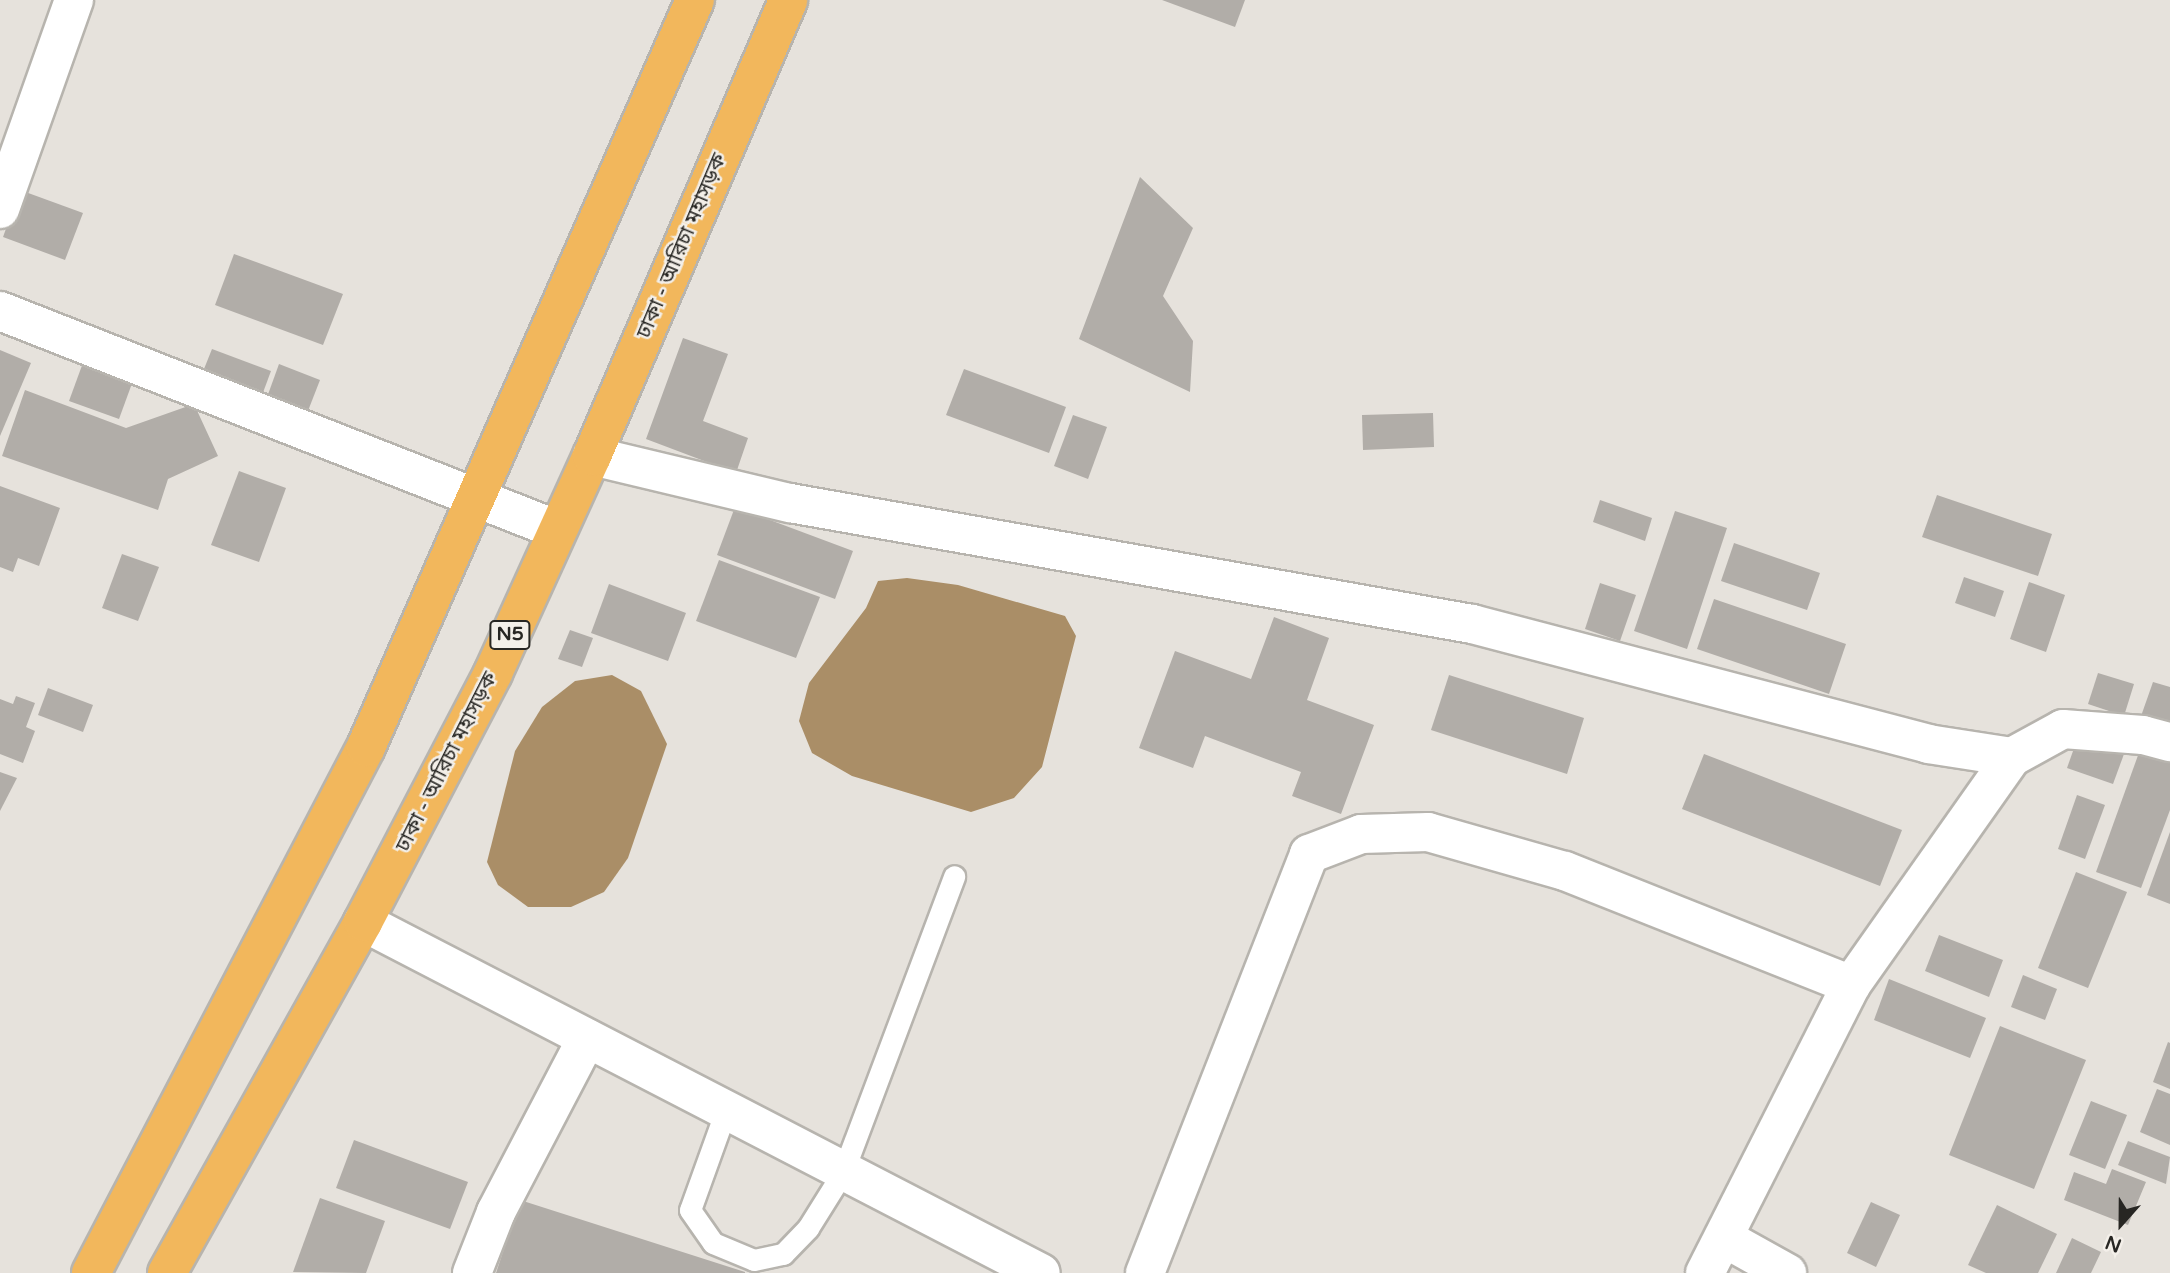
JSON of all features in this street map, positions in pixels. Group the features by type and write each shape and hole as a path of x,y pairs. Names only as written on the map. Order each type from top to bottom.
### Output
{"highway":[{"path":"91,1273 366,747 695,0"},
{"name":"ঢাকা - আরিচা মহাসড়ক","path":"174,1259 363,922 493,673 592,456 788,0"}],"street":[{"path":"0,209 74,0"},
{"path":"0,311 478,495 558,530"},
{"path":"592,456 790,503 1472,624 1928,744 2012,757"},
{"path":"1705,1273 1726,1239 1851,985 2012,757 2063,729 2143,735 2170,742"},
{"path":"1145,1273 1309,854 1362,834 1428,832 1565,871 1851,985"},
{"path":"363,922 843,1172 1002,1265 1041,1273"},
{"path":"472,1273 496,1212 587,1038"},
{"path":"1726,1239 1787,1273"}],"lane":[{"path":"726,1110 690,1210 713,1243 754,1260 783,1254 808,1228 843,1172 954,876"}],"shaded area":[{"path":"907,578 958,585 1065,616 1076,636 1042,767 1014,798 971,812 852,776 812,753 799,721 809,683 866,608 878,581"},
{"path":"612,675 641,691 667,744 628,858 604,892 571,907 528,907 498,885 487,862 515,751 542,707 575,681"}],"building":[{"path":"1162,0 1245,0 1235,27"},
{"path":"1140,177 1193,228 1163,296 1193,341 1190,392 1079,339"},
{"path":"20,190 83,213 65,260 3,237"},
{"path":"234,254 343,294 323,345 215,305"},
{"path":"683,338 728,354 703,421 748,438 736,473 646,439"},
{"path":"88,349 138,367 119,419 69,401"},
{"path":"212,349 271,371 258,406 198,384"},
{"path":"0,350 31,363 0,436"},
{"path":"279,364 320,380 306,416 266,400"},
{"path":"964,369 1066,407 1049,453 946,415"},
{"path":"25,390 126,428 194,404 218,456 168,479 158,510 2,456"},
{"path":"1433,413 1434,447 1363,450 1362,415"},
{"path":"1073,415 1107,427 1088,479 1054,466"},
{"path":"239,471 286,488 259,562 211,545"},
{"path":"0,486 60,508 39,566 18,558 13,572 0,567"},
{"path":"1937,495 2052,534 2038,576 1922,537"},
{"path":"1600,500 1652,518 1645,541 1593,522"},
{"path":"735,507 853,551 835,599 717,555"},
{"path":"1675,511 1727,528 1687,649 1634,631"},
{"path":"1734,543 1820,573 1807,610 1721,581"},
{"path":"122,554 159,567 138,621 102,608"},
{"path":"719,560 820,597 796,658 696,621"},
{"path":"1964,577 2004,591 1995,617 1955,603"},
{"path":"2029,582 2065,595 2046,652 2010,639"},
{"path":"1600,583 1636,595 1620,641 1585,629"},
{"path":"609,584 686,613 668,661 591,633"},
{"path":"1714,599 1846,644 1829,694 1697,649"},
{"path":"1274,617 1329,638 1307,700 1374,725 1341,814 1292,796 1301,772 1205,736 1193,768 1139,748 1175,651 1251,679"},
{"path":"570,630 593,638 582,667 558,659"},
{"path":"2098,673 2134,684 2124,716 2088,704"},
{"path":"1449,675 1584,718 1567,774 1431,730"},
{"path":"2153,682 2170,687 2170,729 2140,719"},
{"path":"48,688 93,705 83,732 38,715"},
{"path":"16,696 35,703 26,727 35,731 23,763 0,754 0,699 13,704"},
{"path":"2078,737 2124,754 2113,784 2067,768"},
{"path":"2141,747 2170,758 2170,810 2141,888 2096,872"},
{"path":"1704,754 1902,830 1880,886 1682,809"},
{"path":"0,772 17,778 0,811"},
{"path":"2077,795 2105,805 2085,859 2058,849"},
{"path":"2170,832 2170,904 2147,895"},
{"path":"2076,872 2127,892 2088,988 2038,968"},
{"path":"1939,935 2003,960 1989,997 1925,971"},
{"path":"2023,975 2057,989 2045,1020 2011,1007"},
{"path":"1889,979 1986,1018 1970,1058 1874,1020"},
{"path":"2000,1026 2086,1060 2034,1189 1949,1155"},
{"path":"2168,1042 2170,1043 2170,1089 2153,1082"},
{"path":"2157,1089 2170,1094 2170,1145 2140,1132"},
{"path":"2091,1101 2127,1115 2105,1169 2069,1155"},
{"path":"354,1140 468,1182 450,1229 336,1188"},
{"path":"2128,1141 2170,1157 2166,1184 2118,1165"},
{"path":"2112,1169 2146,1182 2128,1225 2064,1200 2074,1172 2106,1184"},
{"path":"320,1198 385,1221 366,1273 293,1272"},
{"path":"520,1200 745,1272 745,1273 496,1273"},
{"path":"1871,1202 1900,1215 1876,1267 1847,1253"},
{"path":"1997,1205 2057,1234 2038,1273 1986,1273 1968,1265"},
{"path":"2072,1238 2101,1252 2091,1273 2056,1273"}]}
